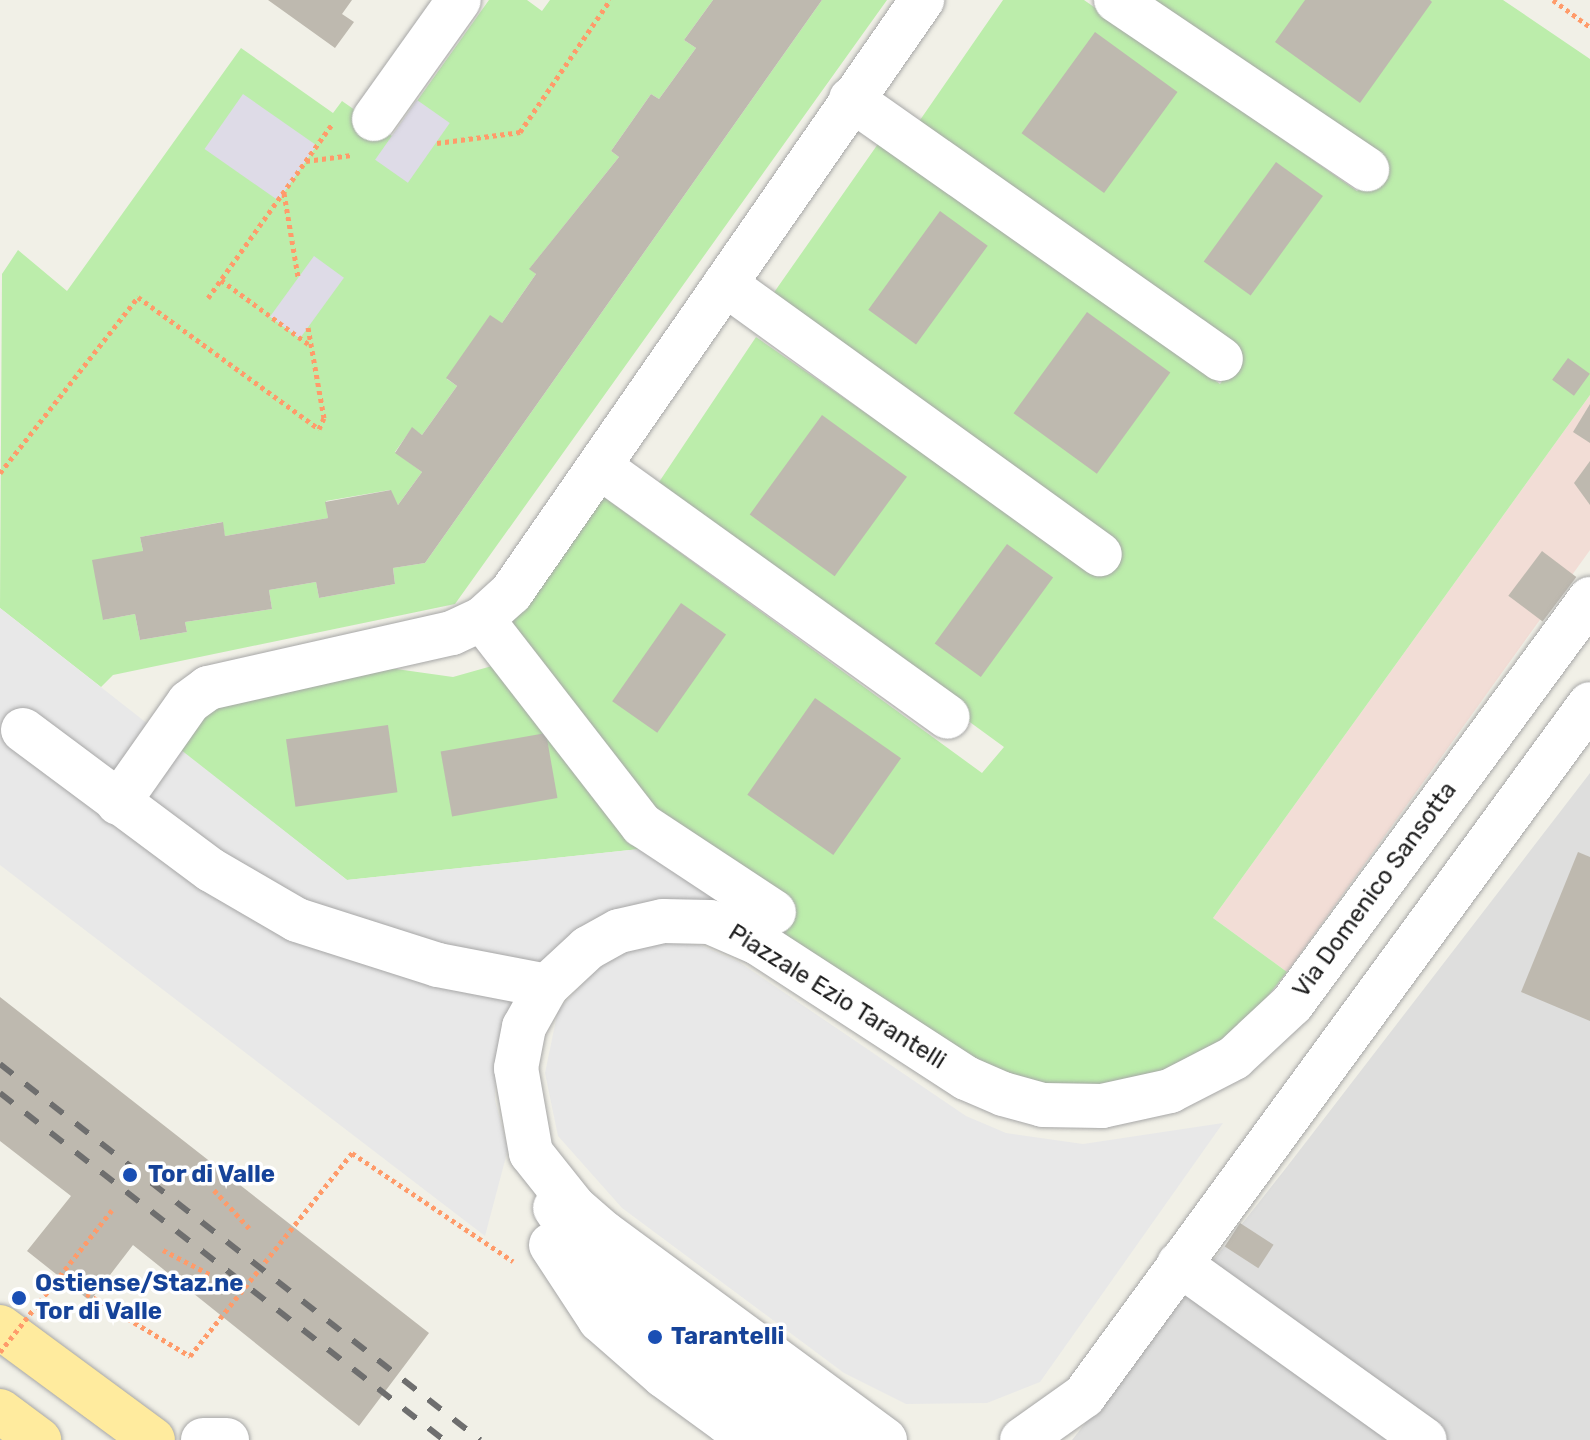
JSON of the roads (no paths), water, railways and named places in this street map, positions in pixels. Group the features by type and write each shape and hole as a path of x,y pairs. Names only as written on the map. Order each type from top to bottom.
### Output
{"main road":[{"path":"0,1327 153,1440"},
{"path":"0,1411 39,1440"}],"street":[{"path":"361,127 459,0"},
{"path":"118,803 189,702 208,688 418,642 482,619 528,573 851,99 922,0"},
{"path":"1116,0 1367,169"},
{"path":"851,99 1221,359"},
{"path":"725,284 1100,554"},
{"path":"600,467 948,717"},
{"name":"Via Domenico Sansotta","path":"1102,1106 1192,1082 1234,1058 1280,1017 1590,599"},
{"path":"482,619 642,825 774,912"},
{"path":"1022,1440 1079,1402 1590,704"},
{"path":"23,730 211,870 297,920 426,962 547,986"},
{"name":"Piazzale Ezio Tarantelli","path":"880,1438 604,1233 574,1207 531,1153 516,1068 524,1027 547,986 581,954 619,931 663,921 710,922 758,943 987,1088 1043,1105 1102,1106"},
{"path":"531,1153 549,1239 600,1320 727,1422 774,1440"},
{"path":"1179,1264 1425,1440"},
{"path":"831,1440 880,1438"},
{"path":"203,1440 227,1440"}],"railway":[{"path":"0,1064 480,1440"},
{"path":"0,1093 444,1440"}],"place":[{"name":"Tor di Valle","path":"130,1175"},
{"name":"Ostiense/Staz.ne Tor di Valle","path":"19,1298"},
{"name":"Tarantelli","path":"655,1337"}]}
